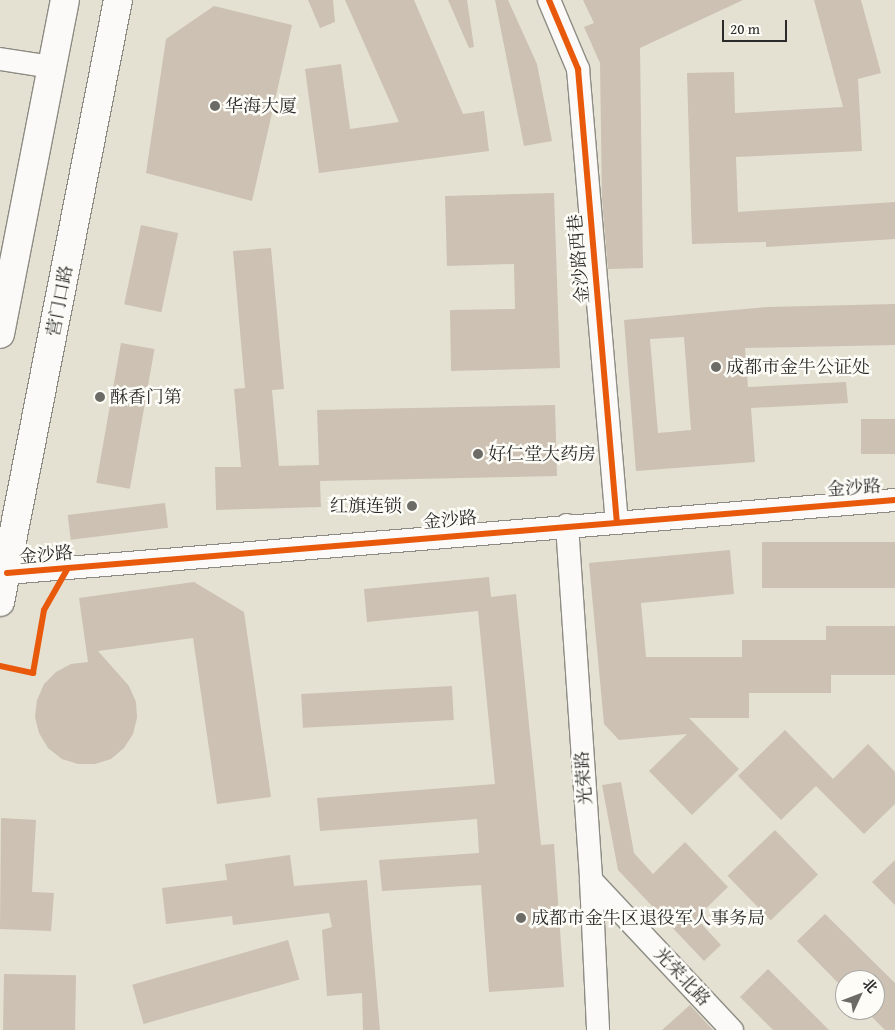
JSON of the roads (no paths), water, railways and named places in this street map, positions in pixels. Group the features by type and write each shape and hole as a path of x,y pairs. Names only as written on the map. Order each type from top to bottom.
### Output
{"highway":[{"path":"0,334 65,0"},
{"name":"营门口路","path":"0,602 118,0"}],"street":[{"name":"金沙路西巷","path":"549,0 578,69 617,521"},
{"path":"0,59 52,67"},
{"name":"金沙路","path":"7,573 567,525 895,500"},
{"name":"光荣路","path":"567,525 591,880 598,1030"},
{"name":"光荣北路","path":"591,880 732,1030"}],"place":[{"name":"华海大厦","path":"215,106"},
{"name":"成都市金牛公证处","path":"716,367"},
{"name":"酥香门第","path":"100,397"},
{"name":"好仁堂大药房","path":"478,454"},
{"name":"红旗连锁","path":"412,506"},
{"name":"成都市金牛区退役军人事务局","path":"521,918"}]}
